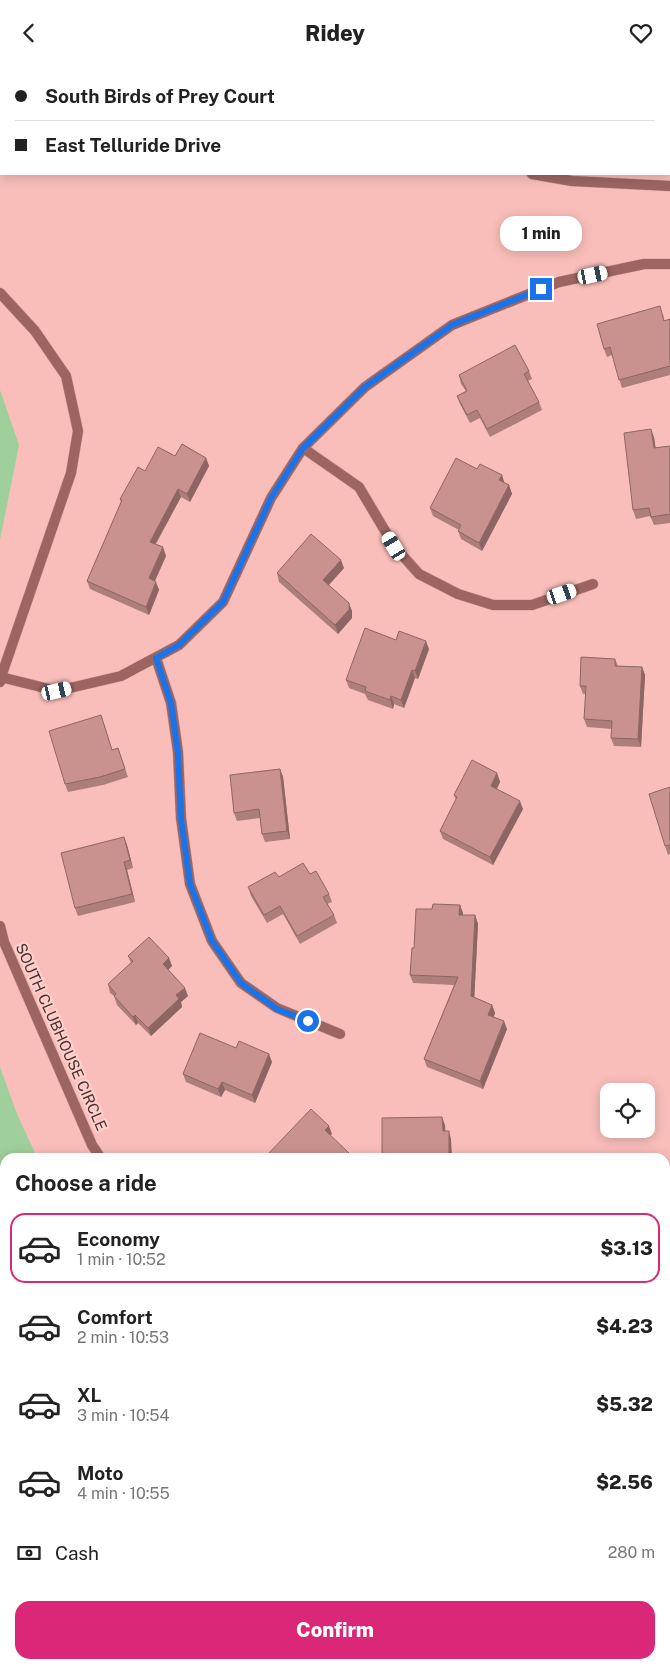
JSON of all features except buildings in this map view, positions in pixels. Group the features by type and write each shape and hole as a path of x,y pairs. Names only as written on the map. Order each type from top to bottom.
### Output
{"street":[{"path":"538,175 572,181 670,187"},
{"path":"1,677 57,691 121,676 179,645 223,602 271,498 303,448 365,387 452,325 559,282 644,264 670,264"},
{"path":"0,293 35,331 66,376 78,431 71,473 0,683"},
{"path":"303,448 359,487 394,546 419,573 458,594 492,605 532,605 593,584"},
{"path":"156,658 171,703 178,753 181,818 190,884 212,941 241,983 277,1009 340,1034"},
{"name":"SOUTH CLUBHOUSE CIRCLE","path":"0,926 4,942 92,1145 97,1153"}],"green space":[{"path":"0,390 19,445 0,540"},
{"path":"0,1067 17,1114 35,1153 0,1153"}],"route":[{"path":"308,1021 277,1009 241,983 212,941 190,884 181,818 178,753 171,703 156,658 179,645 223,602 271,498 303,448 365,387 452,325 541,289"}]}
